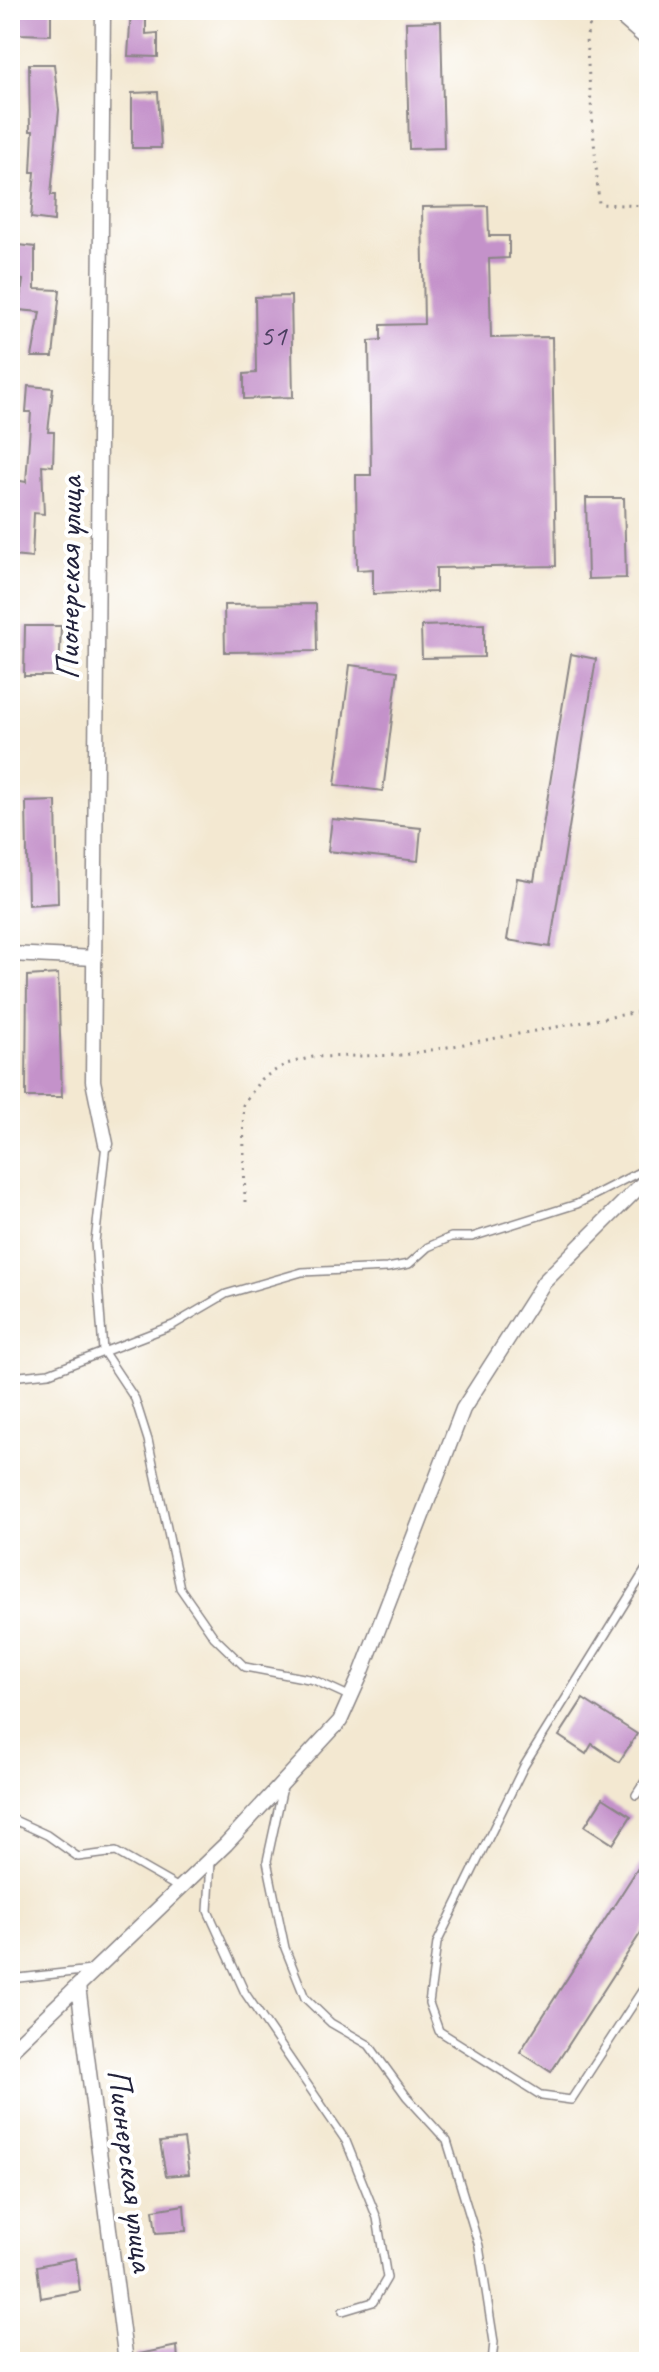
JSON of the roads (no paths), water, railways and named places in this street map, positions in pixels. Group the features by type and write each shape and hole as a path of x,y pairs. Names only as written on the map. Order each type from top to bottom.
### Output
{"main road":[{"path":"618,10 649,37"}],"street":[{"name":"Пионерская улица","path":"103,10 93,1081 106,1144"},
{"path":"10,954 95,958"},
{"path":"10,2051 211,1859 340,1721 463,1409 544,1282 649,1177"},
{"name":"Пионерская улица","path":"78,1986 126,2362"}],"lane":[{"path":"106,1144 95,1242 103,1351 135,1399 148,1440 180,1588 214,1637 245,1667 314,1680 351,1697"},
{"path":"10,1377 49,1373 173,1325 226,1294 302,1272 409,1264 428,1247 451,1237 472,1237 577,1204 649,1167"},
{"path":"649,1564 524,1766 437,1943 429,2003 439,2031 542,2096 571,2100 649,1980"},
{"path":"636,1795 649,1775"},
{"path":"285,1781 267,1861 285,1948 305,1998 331,2023 369,2045 407,2097 447,2141 479,2246 494,2342 492,2362"},
{"path":"10,1818 16,1818 47,1835 78,1857 116,1852 180,1889"},
{"path":"211,1859 208,1911 245,1993 346,2141 377,2218 387,2278 373,2302 343,2311"},
{"path":"10,1979 97,1969"}]}
